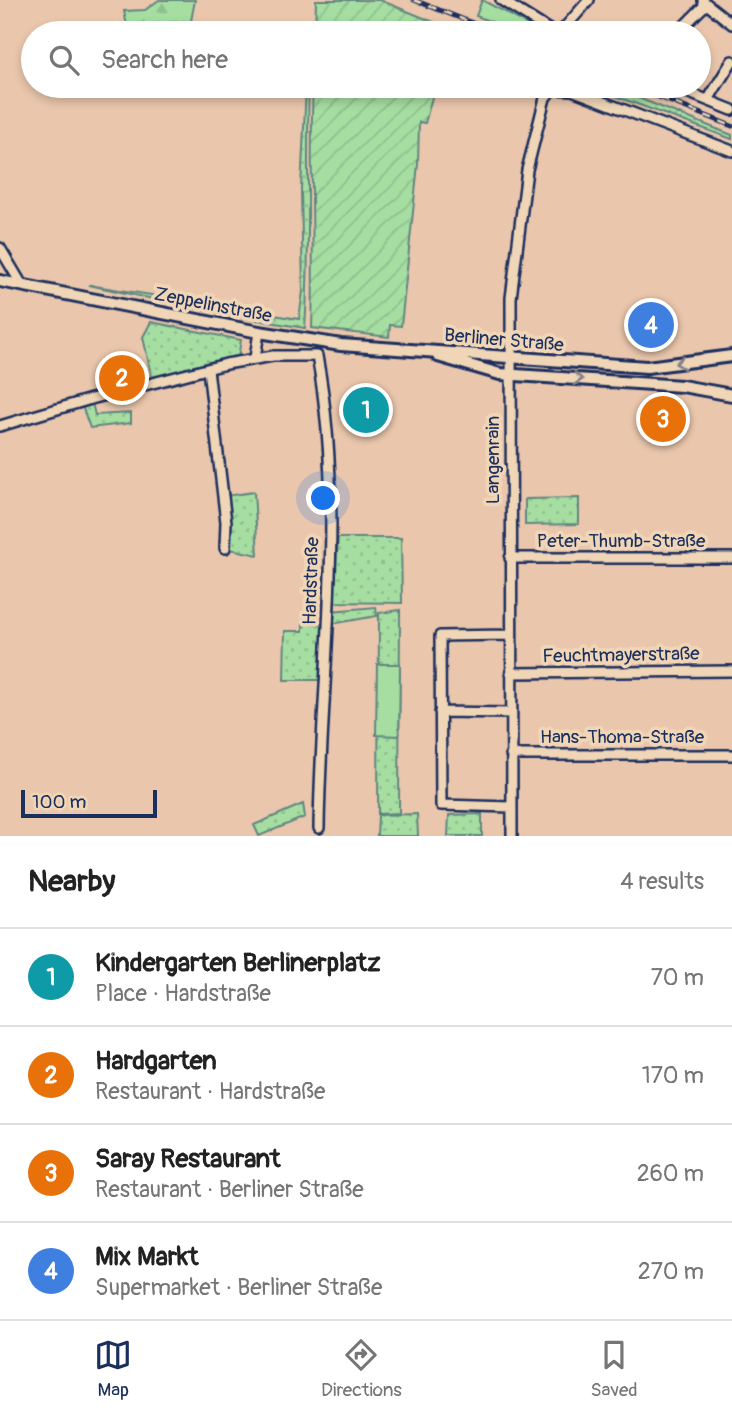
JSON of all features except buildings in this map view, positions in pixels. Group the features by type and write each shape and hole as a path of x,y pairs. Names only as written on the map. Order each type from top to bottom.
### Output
{"street":[{"path":"501,0 535,21"},
{"path":"571,21 589,0"},
{"path":"687,21 703,2 732,24"},
{"path":"711,95 732,61"},
{"name":"Langenrain","path":"512,836 511,298 527,170 545,98"},
{"name":"Langenrain","path":"593,98 732,151"},
{"path":"703,98 732,110"},
{"path":"0,248 22,285"},
{"name":"Zeppelinstraße","path":"0,281 259,332 341,345 420,351"},
{"path":"256,358 259,332"},
{"name":"Berliner Straße","path":"420,351 647,367 732,356"},
{"name":"Berliner Straße","path":"420,351 510,375 682,386 732,395"},
{"name":"Hardstraße","path":"0,426 90,399 256,358 317,356 331,534 319,828"},
{"path":"208,369 226,522 225,548"},
{"name":"Peter-Thumb-Straße","path":"510,558 732,558"},
{"path":"511,635 439,636 441,805 511,807"},
{"name":"Feuchtmayerstraße","path":"511,673 732,671"},
{"path":"440,712 511,713"},
{"name":"Hans-Thoma-Straße","path":"511,755 732,755"}],"green space":[{"path":"159,0 195,0 191,21 126,21 124,11 145,10"},
{"path":"316,0 380,0 431,21 315,21"},
{"path":"482,0 521,21 489,21 476,16"},
{"path":"305,98 309,98 305,328 217,313 89,285 299,319 303,291 301,189"},
{"path":"313,98 432,98 425,123 419,122 418,164 401,326 390,325 389,337 312,328"},
{"path":"621,98 638,98 732,135 732,139"},
{"path":"151,322 241,340 238,357 152,378 143,337"},
{"path":"92,403 95,415 131,413 131,423 90,428 82,406"},
{"path":"254,492 258,555 230,549 225,496"},
{"path":"579,498 579,524 525,525 525,499"},
{"path":"338,538 401,538 402,603 333,602"},
{"path":"376,607 377,616 331,624 331,611"},
{"path":"400,610 399,813 378,814 379,613"},
{"path":"303,623 324,624 322,680 284,680 285,631 303,631"},
{"path":"377,664 400,664 399,736 376,735"},
{"path":"303,804 305,817 259,836 254,825"},
{"path":"417,814 418,836 377,836 378,815"},
{"path":"482,814 482,836 448,836 449,815"}],"railway":[{"path":"414,0 467,21"},
{"path":"661,98 732,126"}],"place":[{"name":"Mix Markt","path":"651,325"},
{"name":"Hardgarten","path":"122,378"},
{"name":"Kindergarten Berlinerplatz","path":"366,410"},
{"name":"Saray Restaurant","path":"663,419"}]}
